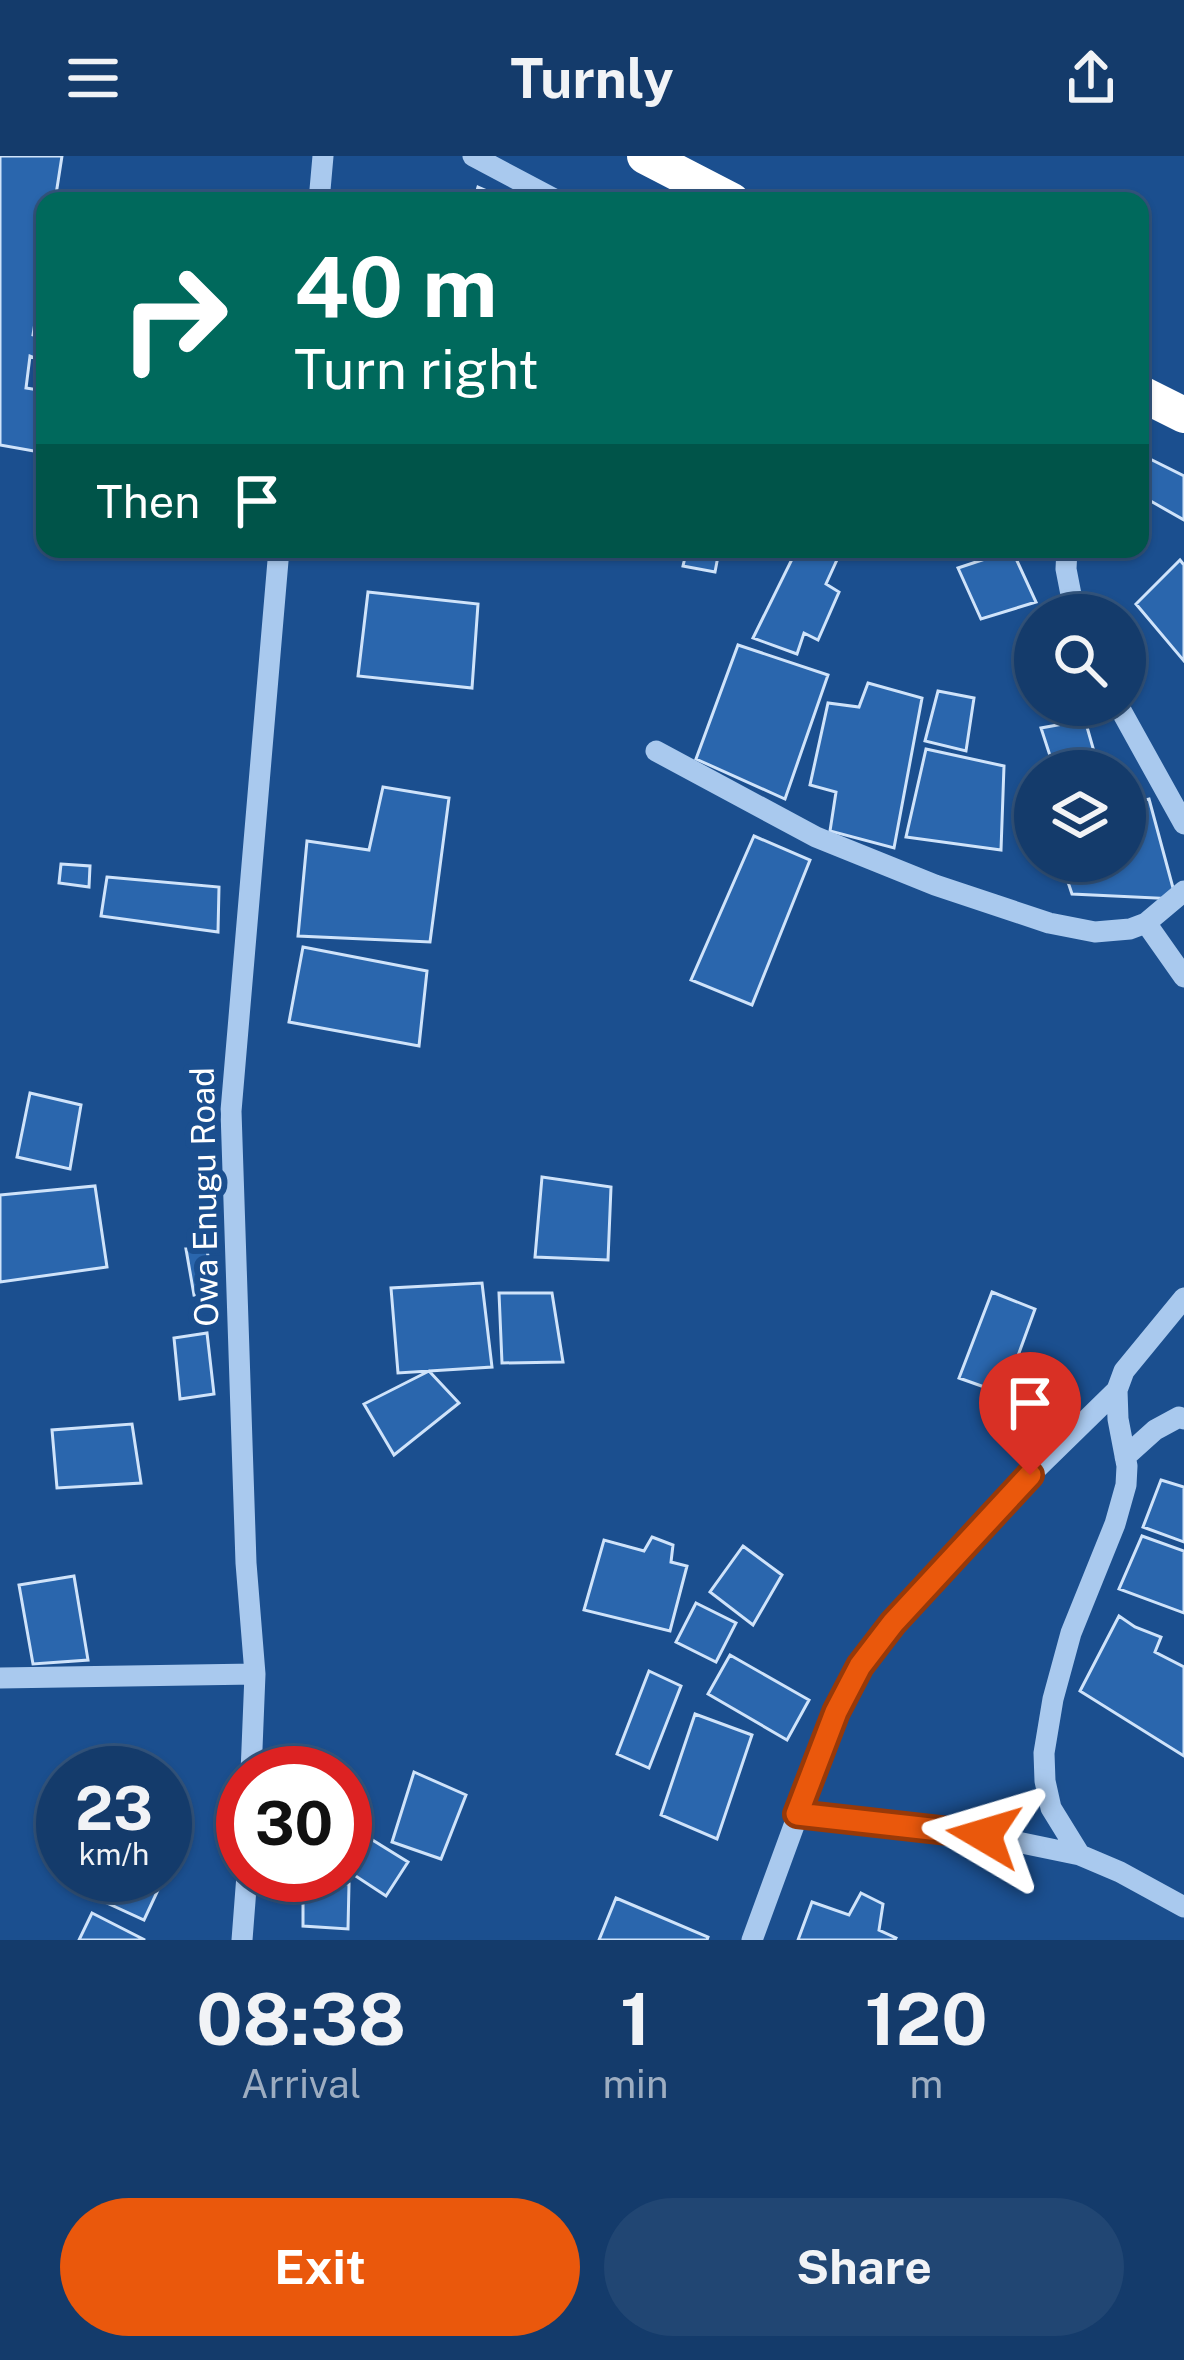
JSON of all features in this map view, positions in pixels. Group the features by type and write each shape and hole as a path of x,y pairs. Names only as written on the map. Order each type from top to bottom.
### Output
{"highway":[{"path":"645,156 715,192"},
{"path":"1149,398 1184,415"}],"street":[{"path":"320,192 323,156"},
{"path":"473,156 541,192"},
{"name":"Owa Enugu Road","path":"252,1746 255,1674 246,1563 231,1111 278,558"},
{"path":"1067,558 1071,594"},
{"path":"1130,726 1184,824"},
{"path":"656,752 816,837 1048,923 1095,932 1130,929 1146,923 1184,891"},
{"path":"1146,923 1184,977"},
{"path":"1080,1855 1051,1808 1045,1780 1044,1753 1053,1700 1071,1633 1126,1485 1117,1390 1124,1371 1184,1298"},
{"path":"752,1940 836,1712 860,1666 893,1623 1030,1475 1117,1390"},
{"path":"1126,1456 1155,1430 1179,1417 1184,1419"},
{"path":"0,1678 255,1674"},
{"path":"797,1814 984,1835 1080,1855 1184,1907"},
{"path":"242,1940 245,1902"}],"building":[{"path":"0,156 62,156 56,192 36,192 36,358 30,356 26,388 36,390 36,451 0,445"},
{"path":"1149,458 1184,476 1184,520 1149,500"},
{"path":"685,558 718,558 715,572 683,566"},
{"path":"793,558 838,558 826,584 839,592 818,640 804,633 797,654 753,638"},
{"path":"988,558 1016,558 1032,594 1014,594 1014,609 981,619 958,568"},
{"path":"1180,560 1184,565 1184,661 1146,616 1146,594"},
{"path":"368,592 478,604 472,688 358,676"},
{"path":"738,645 828,675 785,799 696,759"},
{"path":"868,683 922,698 894,848 830,831 836,792 810,785 828,703 859,707"},
{"path":"938,691 974,698 966,751 925,741"},
{"path":"1087,726 1094,750 1048,750 1041,728"},
{"path":"926,749 1004,766 1001,850 906,837"},
{"path":"383,787 449,798 430,942 298,936 307,841 369,850"},
{"path":"1146,800 1176,899 1072,894 1068,882 1146,882"},
{"path":"754,836 810,860 752,1005 691,980"},
{"path":"61,864 90,866 89,887 59,883"},
{"path":"107,877 219,887 218,932 101,916"},
{"path":"303,947 427,971 419,1046 289,1022"},
{"path":"30,1093 81,1105 70,1169 17,1157"},
{"path":"542,1177 611,1187 608,1260 535,1257"},
{"path":"95,1186 107,1267 0,1282 0,1195"},
{"path":"186,1249 207,1250 214,1292 194,1295"},
{"path":"482,1283 492,1367 398,1373 391,1288"},
{"path":"992,1292 1035,1309 1004,1394 959,1378"},
{"path":"499,1293 552,1293 563,1362 502,1363"},
{"path":"207,1333 214,1394 180,1399 174,1338"},
{"path":"429,1371 459,1403 394,1455 364,1404"},
{"path":"132,1424 141,1483 57,1488 52,1430"},
{"path":"1161,1480 1184,1487 1184,1542 1143,1527"},
{"path":"1142,1536 1184,1551 1184,1613 1119,1589"},
{"path":"652,1537 673,1545 671,1562 687,1566 670,1631 584,1610 604,1540 644,1551"},
{"path":"743,1546 782,1575 753,1625 710,1592"},
{"path":"74,1576 88,1660 33,1664 19,1585"},
{"path":"696,1603 736,1623 716,1662 676,1642"},
{"path":"1119,1616 1161,1637 1155,1652 1184,1667 1184,1756 1080,1691"},
{"path":"730,1655 809,1700 787,1740 708,1694"},
{"path":"649,1671 681,1686 649,1768 617,1754"},
{"path":"695,1714 752,1735 717,1839 661,1815"},
{"path":"414,1772 466,1795 441,1859 392,1842"},
{"path":"372,1840 408,1862 386,1896 372,1887"},
{"path":"861,1893 883,1904 879,1930 895,1940 798,1940 812,1902 849,1915"},
{"path":"616,1898 708,1937 707,1940 599,1940"},
{"path":"105,1902 152,1902 144,1920"},
{"path":"303,1902 349,1902 348,1929 303,1926"},
{"path":"92,1913 145,1940 79,1940"}],"route":[{"path":"984,1835 797,1814 836,1712 860,1666 893,1623 1030,1475"}]}
